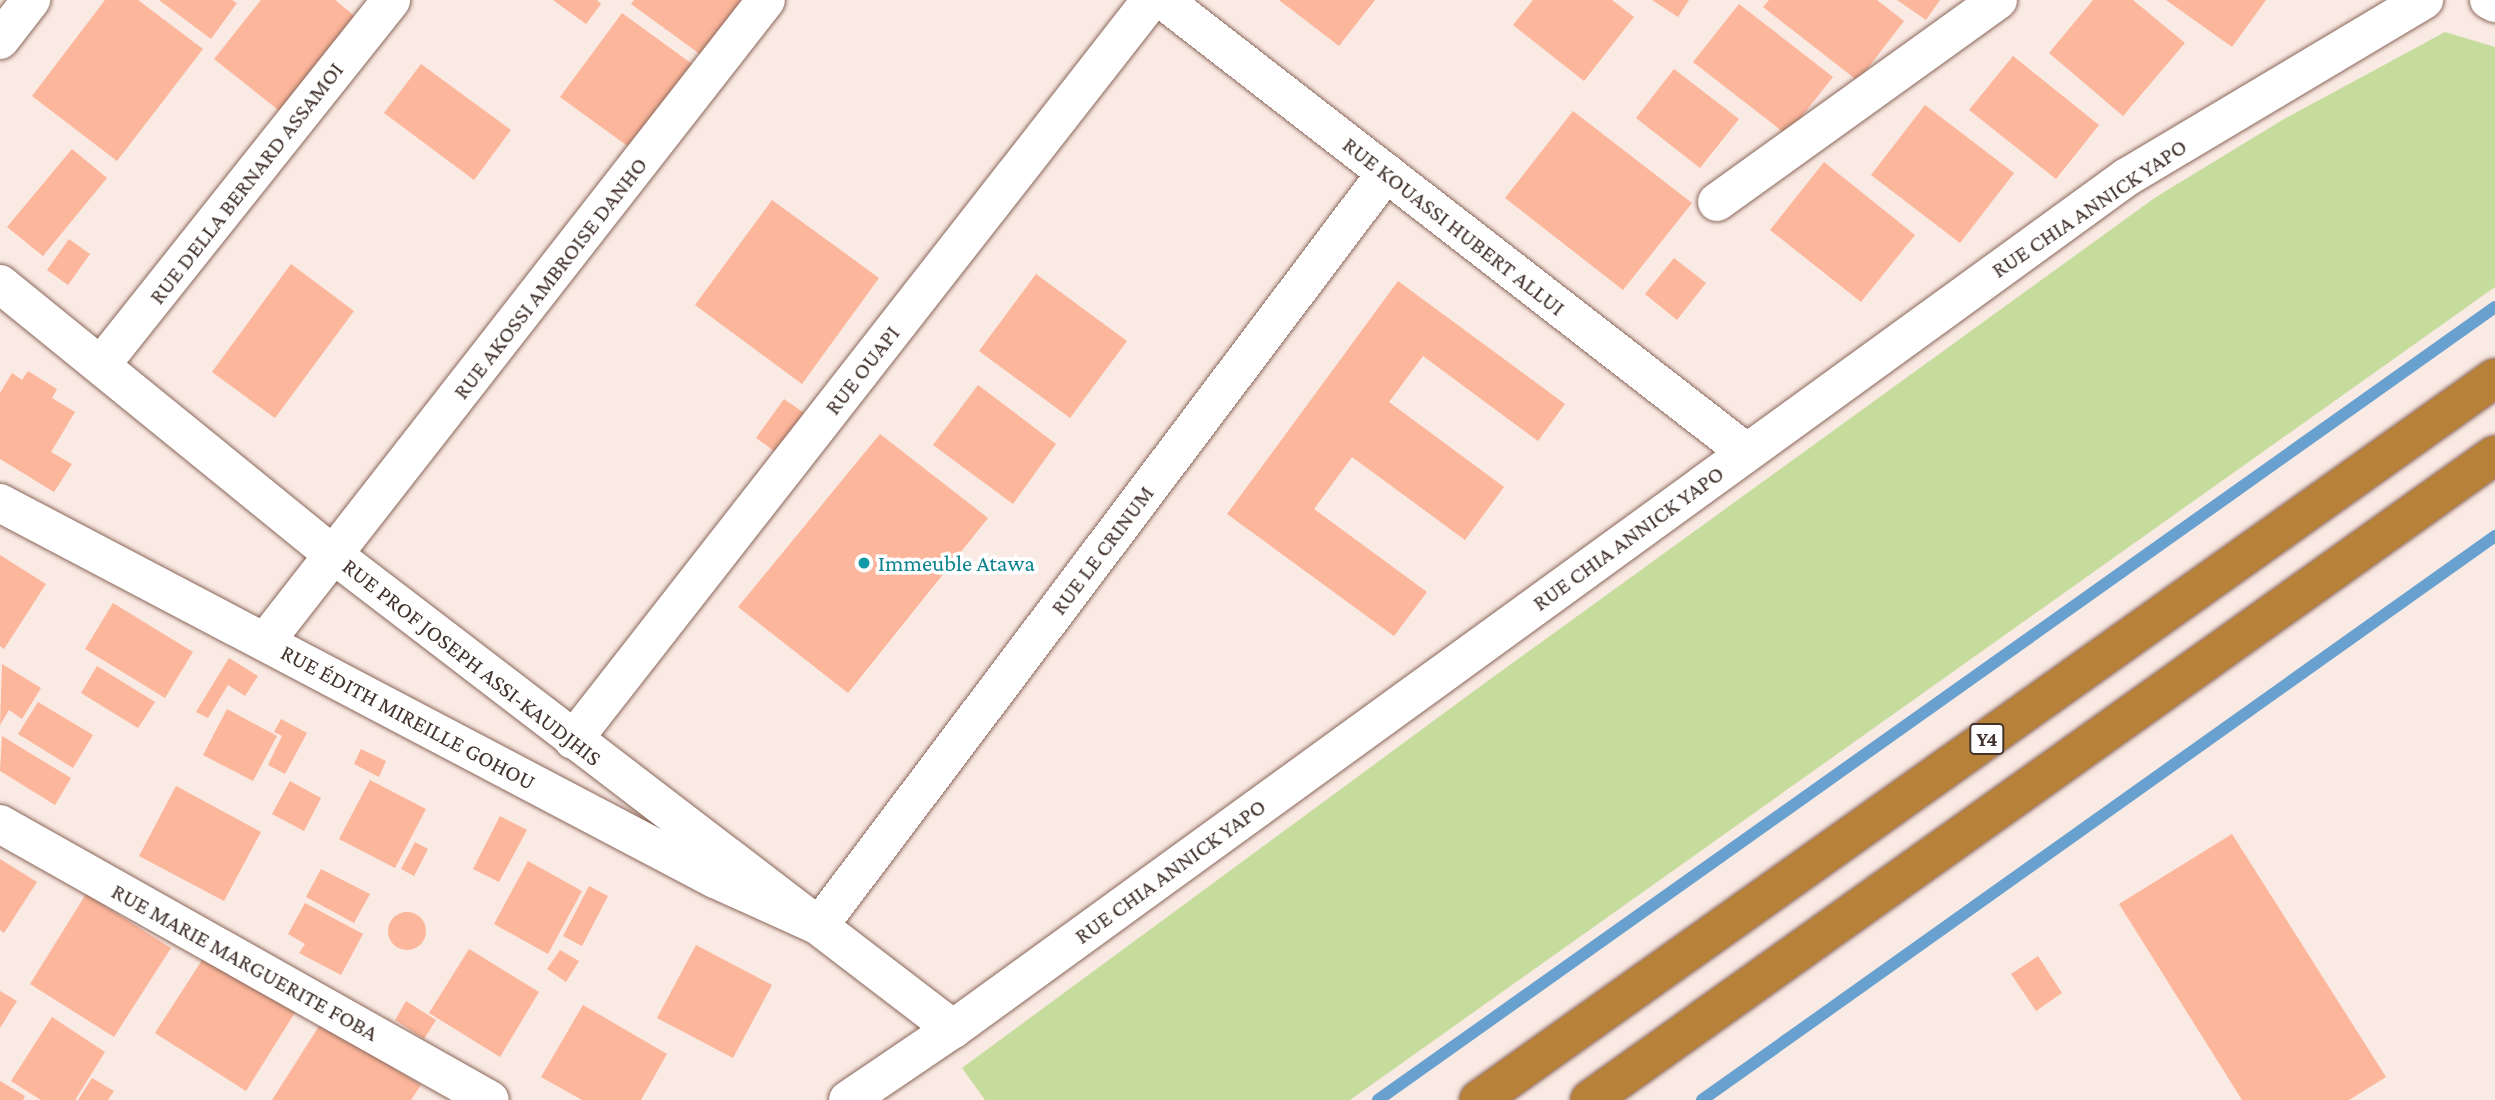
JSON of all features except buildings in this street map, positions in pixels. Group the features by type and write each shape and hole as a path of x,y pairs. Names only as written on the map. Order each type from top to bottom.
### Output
{"highway":[{"name":"Y4","path":"1479,1100 2495,379"},
{"path":"1590,1100 2495,455"}],"street":[{"path":"0,40 31,0"},
{"name":"RUE DELLA BERNARD ASSAMOI","path":"101,365 391,0"},
{"name":"RUE AKOSSI AMBROISE DANHO","path":"265,642 766,0"},
{"name":"RUE OUAPI","path":"573,740 1151,0"},
{"name":"RUE KOUASSI HUBERT ALLUI","path":"1163,0 1746,452"},
{"path":"1717,202 1998,0"},
{"name":"RUE CHIA ANNICK YAPO","path":"848,1100 953,1029 2127,177 2424,0"},
{"path":"2489,0 2495,3"},
{"name":"RUE LE CRINUM","path":"819,926 1386,173"},
{"name":"RUE PROF JOSEPH ASSI-KAUDJHIS","path":"0,284 334,555 953,1029"},
{"name":"RUE ÉDITH MIREILLE GOHOU","path":"0,503 727,885 819,926"},
{"name":"RUE MARIE MARGUERITE FOBA","path":"0,824 490,1100"}],"green space":[{"path":"2445,32 2495,47 2495,287 1350,1100 985,1100 962,1068 1489,680 2156,197 2284,119"}],"waterway":[{"path":"1378,1100 2495,307"},
{"path":"1702,1100 2495,536"}],"place":[{"name":"Immeuble Atawa","path":"864,563"}]}
